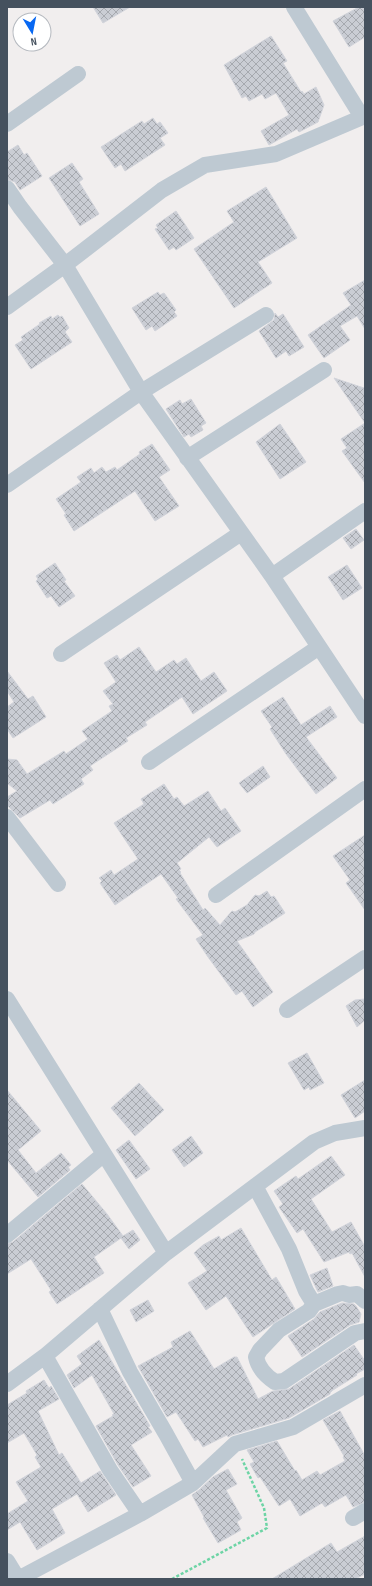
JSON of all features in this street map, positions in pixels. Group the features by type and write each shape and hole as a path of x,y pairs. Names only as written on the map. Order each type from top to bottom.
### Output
{"street":[{"path":"7,307 65,265 162,190 205,166 276,154 364,116 294,7"},
{"path":"7,124 78,74"},
{"path":"7,188 65,265 142,392 272,576 365,716"},
{"path":"7,484 142,392 266,315"},
{"path":"188,458 324,370"},
{"path":"272,576 365,511"},
{"path":"61,654 241,533"},
{"path":"149,762 319,647"},
{"path":"216,895 365,790"},
{"path":"7,817 58,884"},
{"path":"287,1010 365,958"},
{"path":"7,999 166,1253"},
{"path":"7,1384 45,1356 166,1253 314,1142 335,1133 365,1128"},
{"path":"7,1235 104,1154"},
{"path":"255,1186 289,1249 306,1291 314,1304"},
{"path":"365,1301 357,1294 349,1295 343,1293 314,1304 309,1311 279,1330 260,1350 256,1357 258,1364 269,1379 274,1382 284,1381 355,1333 365,1332"},
{"path":"100,1309 130,1372 193,1483"},
{"path":"45,1356 110,1470 140,1514"},
{"path":"7,1561 18,1579 140,1514 193,1483 235,1444 293,1427 365,1386"}],"path":[{"path":"172,1579 267,1528 264,1508 235,1444"}],"building":[{"path":"93,7 130,7 103,23"},
{"path":"359,7 365,7 365,37 349,47 333,21"},
{"path":"271,36 287,61 283,63 301,92 302,91 304,94 316,87 324,105 318,122 299,132 297,129 269,145 261,131 289,115 276,93 265,99 262,94 249,101 246,96 242,98 224,65"},
{"path":"153,118 157,124 160,122 168,133 160,138 165,145 125,171 121,164 115,168 101,147 142,121 144,124"},
{"path":"18,145 24,155 27,153 42,176 20,190 15,182 7,179 7,152"},
{"path":"72,163 83,179 79,182 99,214 80,226 49,178"},
{"path":"266,187 297,238 258,262 272,283 234,308 194,249 234,222 227,211"},
{"path":"176,211 194,238 176,250 174,247 169,250 155,229 158,228 156,225"},
{"path":"365,280 365,329 357,316 340,326 350,340 324,358 308,335 351,305 343,293"},
{"path":"158,292 160,295 164,293 176,310 174,312 177,316 155,331 152,326 146,330 132,308"},
{"path":"275,313 278,317 283,314 304,347 289,356 286,351 276,358 259,331 274,320"},
{"path":"58,315 60,317 62,316 69,328 65,332 72,342 31,369 15,345 23,340 21,337 40,324 39,323 51,316 52,319"},
{"path":"334,378 364,388 365,423"},
{"path":"191,399 206,423 201,426 203,430 191,437 189,434 184,437 166,409 180,400 182,404"},
{"path":"365,423 365,483 342,451 347,448 341,439"},
{"path":"280,424 306,462 280,479 256,442"},
{"path":"152,444 170,470 159,477 179,506 155,521 135,491 74,531 64,515 66,514 56,499 81,482 77,477 91,468 94,473 102,467 106,472 115,467 117,470 140,454 139,452"},
{"path":"356,529 364,540 351,549 343,538"},
{"path":"55,563 66,580 64,581 75,596 59,607 51,596 47,598 36,581 38,579 36,576"},
{"path":"347,565 362,588 343,600 328,577"},
{"path":"139,647 156,672 174,660 177,664 186,658 201,681 214,672 227,691 193,714 182,697 145,722 147,725 126,738 128,741 90,766 93,770 81,779 84,784 53,804 50,800 20,818 7,805 7,797 17,791 7,783 7,759 17,760 27,774 64,751 66,754 88,739 82,731 112,711 109,706 113,704 103,691 116,682 104,663 117,655 120,660"},
{"path":"7,671 28,699 33,696 46,717 13,738 7,729 7,707 14,702 7,691"},
{"path":"283,697 301,725 330,706 337,717 306,737 337,778 316,794 286,754 270,729 272,727 261,711"},
{"path":"263,766 270,777 247,793 239,783"},
{"path":"164,784 174,799 177,797 184,806 208,791 221,811 225,808 241,831 217,847 209,837 177,863 181,869 179,870 181,872 180,873 203,910 205,908 220,925 232,911 235,912 247,905 255,895 259,896 267,891 271,897 274,896 285,913 254,934 237,941 273,992 253,1007 242,991 236,995 208,957 196,939 203,935 176,899 178,898 161,874 115,905 100,883 102,881 99,878 111,870 114,875 138,859 114,823 144,804 141,799"},
{"path":"365,835 365,910 346,883 350,880 333,856"},
{"path":"365,999 365,1020 357,1027 346,1006 355,1000"},
{"path":"307,1053 324,1083 310,1090 309,1087 304,1090 288,1063"},
{"path":"365,1080 365,1111 355,1118 341,1095"},
{"path":"139,1083 164,1110 135,1136 111,1108"},
{"path":"7,1090 41,1131 18,1150 36,1173 61,1153 71,1165 68,1167 70,1170 38,1197 7,1160"},
{"path":"191,1136 203,1153 184,1167 172,1150"},
{"path":"129,1140 150,1169 136,1179 116,1150"},
{"path":"331,1156 345,1175 311,1199 332,1232 351,1222 365,1247 365,1277 352,1253 350,1254 349,1252 324,1262 303,1229 297,1233 279,1207 283,1204 274,1191 296,1176 298,1179"},
{"path":"82,1184 123,1236 133,1230 140,1240 129,1249 121,1238 94,1257 104,1273 57,1304 49,1292 51,1290 31,1259 7,1274 7,1244 13,1242"},
{"path":"241,1228 272,1280 276,1277 295,1309 253,1337 226,1296 206,1310 188,1283 207,1271 194,1253 203,1245 219,1236 221,1240"},
{"path":"327,1268 333,1286 318,1292 310,1275"},
{"path":"148,1300 154,1311 136,1322 130,1310"},
{"path":"342,1303 354,1304 356,1306 361,1314 359,1322 350,1325 302,1357 288,1336 314,1319 320,1312"},
{"path":"190,1331 214,1369 234,1357 237,1357 258,1399 273,1391 289,1389 354,1345 365,1361 365,1369 333,1390 330,1394 289,1418 228,1437 227,1435 203,1447 198,1439 195,1441 176,1412 167,1417 138,1366 173,1347 171,1342"},
{"path":"99,1340 150,1426 148,1427 152,1432 131,1445 151,1476 133,1487 118,1465 96,1426 114,1414 92,1375 74,1388 67,1375 82,1364 77,1356"},
{"path":"44,1380 49,1388 51,1386 59,1399 38,1411 59,1455 62,1453 81,1483 100,1471 116,1495 88,1512 77,1494 52,1509 65,1533 37,1550 20,1522 7,1530 7,1514 28,1501 16,1482 41,1467 35,1457 37,1455 24,1433 7,1443 7,1405 27,1393 26,1391"},
{"path":"340,1411 365,1456 365,1502 353,1507 346,1495 325,1507 322,1503 300,1516 290,1499 279,1506 260,1477 258,1478 250,1464 254,1462 247,1450 277,1441 302,1480 317,1471 320,1475 345,1461 344,1456 323,1420"},
{"path":"228,1469 237,1484 226,1490 242,1518 237,1522 241,1530 218,1543 203,1518 204,1517 192,1495 213,1477"},
{"path":"365,1536 365,1574 355,1579 272,1579 331,1543 337,1552"}]}
